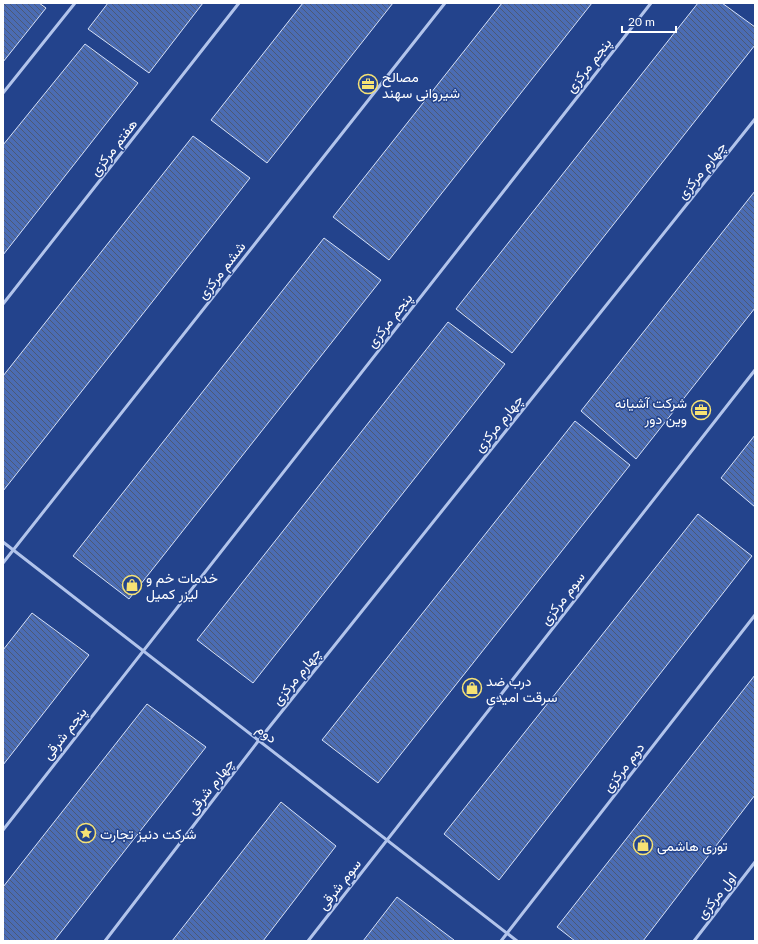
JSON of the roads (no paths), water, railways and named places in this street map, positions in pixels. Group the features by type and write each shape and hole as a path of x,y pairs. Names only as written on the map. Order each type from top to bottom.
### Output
{"lane":[{"path":"3,93 74,3"},
{"name":"هفتم مرکزی","path":"3,304 239,3"},
{"name":"ششم مرکزی","path":"3,563 445,3"},
{"name":"پنجم مرکزی","path":"143,651 651,3"},
{"name":"چهارم مرکزی","path":"259,740 755,119"},
{"name":"سوم مرکزی","path":"387,840 755,370"},
{"name":"دوم","path":"3,542 517,941"},
{"name":"دوم مرکزی","path":"501,941 755,614"},
{"name":"پنجم شرقی","path":"3,830 143,651"},
{"name":"چهارم شرقی","path":"104,941 259,740"},
{"name":"سوم شرقی","path":"308,941 387,840"},
{"name":"اول مرکزی","path":"694,941 755,862"}],"place":[{"name":"مصالح شیروانی سهند","path":"368,84"},
{"name":"شرکت آشیانه وین دور","path":"701,410"},
{"name":"خدمات خم و لیزر کمیل","path":"132,585"},
{"name":"درب ضد سرقت امیدی","path":"472,688"},
{"name":"شرکت دنیز تجارت","path":"86,833"},
{"name":"توری هاشمی","path":"643,845"}]}
